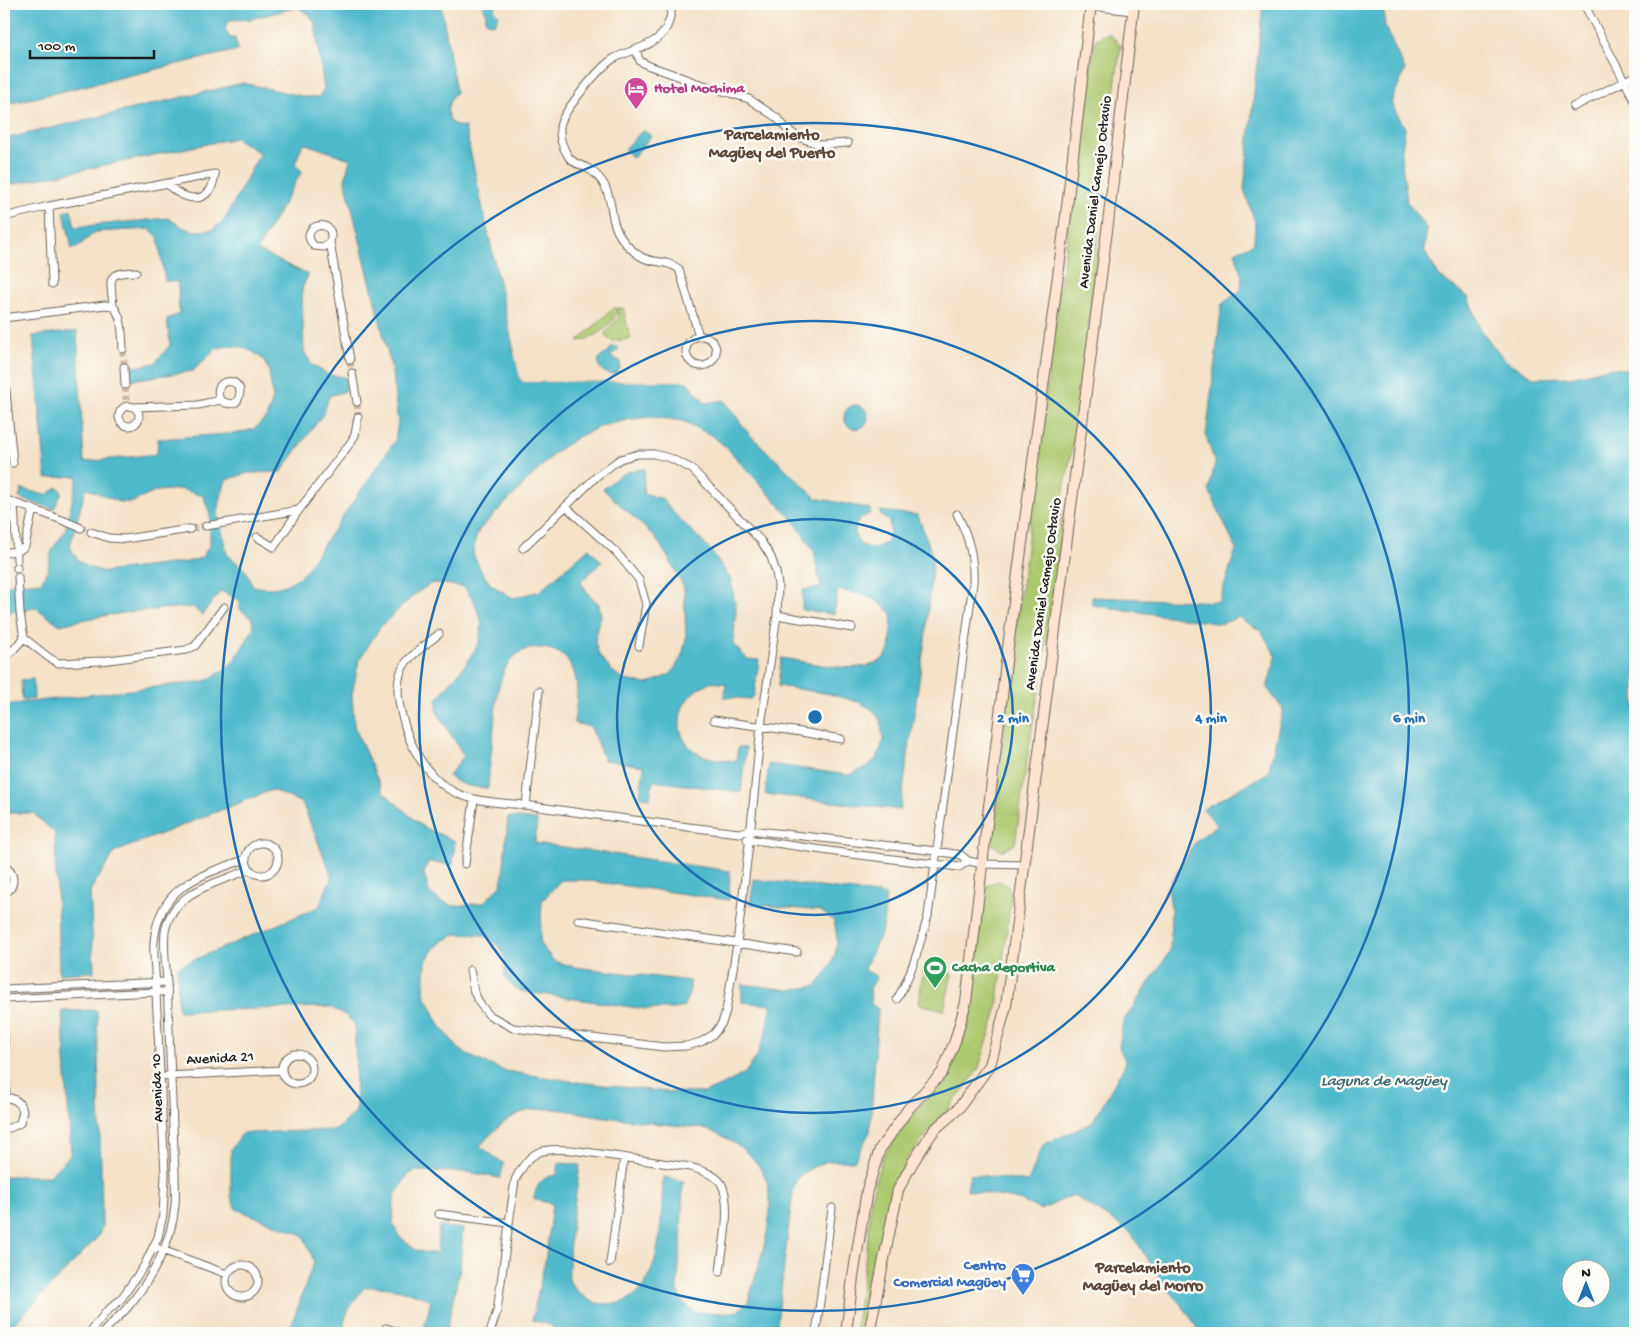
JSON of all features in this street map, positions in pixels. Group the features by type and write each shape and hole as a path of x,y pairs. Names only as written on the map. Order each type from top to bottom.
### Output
{"main road":[{"name":"Avenida Daniel Camejo Octavio","path":"846,1333 867,1190 880,1149 909,1108 942,1073 955,1041 966,1002 1006,662 1065,223 1091,5"},
{"name":"Avenida Daniel Camejo Octavio","path":"869,1333 898,1190 913,1162 934,1130 958,1109 990,1065 1006,1006 1108,223 1133,8"}],"street":[{"path":"672,4 669,23 663,33 652,42 611,60 594,77 562,120 560,127 561,141 570,160 588,168 603,183 611,203 615,225 622,239 629,247 644,258 667,262 679,269 699,336"},
{"path":"1073,4 1133,8"},
{"path":"1584,4 1635,101"},
{"path":"635,49 640,62 756,103 777,118 796,136 821,145 848,143"},
{"path":"1573,107 1635,76"},
{"path":"4,217 49,206 215,174 211,189 202,198 190,198 173,190 167,184"},
{"path":"49,206 52,284"},
{"path":"330,242 350,360"},
{"path":"113,306 111,280 113,276 116,273 136,272"},
{"path":"4,318 105,305 113,306 120,318 123,349"},
{"path":"699,336 712,340 716,349 714,359 702,366 689,360 686,350 690,341 699,336"},
{"path":"124,366 125,385"},
{"path":"4,371 13,463"},
{"path":"352,375 357,402"},
{"path":"128,404 198,405 220,400"},
{"path":"257,537 274,546 351,442 355,435 358,417"},
{"path":"470,970 474,992 480,1004 489,1015 513,1028 664,1047 686,1046 701,1042 714,1034 722,1023 730,994 737,944 761,726 777,615 778,585 771,558 761,541 692,469 670,458 654,454 638,454 620,459 597,476 523,548"},
{"path":"4,499 79,527"},
{"path":"14,503 17,565"},
{"path":"566,507 616,553 639,580 646,604 639,646"},
{"path":"4,553 20,550 25,546 33,509"},
{"path":"207,526 299,510"},
{"path":"897,999 906,984 928,916 973,583 974,565 972,549 967,533 957,514"},
{"path":"91,532 109,538 124,539 190,529"},
{"path":"18,580 24,638 48,657 58,662 101,661 186,650 195,646 224,607"},
{"path":"777,615 852,628"},
{"path":"439,634 407,661 399,681 398,704 404,726 416,751 431,774 447,788 474,800 739,833 750,830 936,851 961,855 968,861 983,864 1024,865"},
{"path":"4,660 24,638"},
{"path":"526,805 539,691"},
{"path":"714,720 841,739"},
{"path":"465,864 474,800"},
{"path":"739,833 749,840 934,865 959,867 968,861"},
{"path":"258,844 273,847 278,856 276,866 269,874 259,874 250,869 246,859 250,850 258,844"},
{"name":"Avenida 10","path":"89,1333 106,1312 121,1299 132,1284 154,1246 163,1215 165,1192 154,943 159,920 166,903 182,887 246,859"},
{"path":"4,866 12,873 13,879 10,890 4,894"},
{"name":"Avenida 10","path":"103,1333 125,1310 142,1288 164,1251 175,1205 172,1076 165,934 168,920 177,905 188,895 250,869"},
{"path":"578,920 797,952"},
{"path":"4,988 167,982"},
{"path":"77,985 78,996"},
{"path":"4,999 167,992"},
{"path":"4,1033 5,1098 18,1101 23,1111 20,1123 16,1126 4,1128"},
{"path":"297,1054 308,1058 313,1069 308,1080 297,1085 286,1080 282,1070 286,1059 297,1054"},
{"name":"Avenida 21","path":"160,1076 282,1070"},
{"path":"490,1333 497,1311 515,1180 523,1163 538,1152 554,1149 572,1150 690,1167 707,1173 720,1182 726,1201 720,1272"},
{"path":"610,1263 624,1158"},
{"path":"816,1333 832,1208"},
{"path":"439,1214 509,1223"},
{"path":"154,1246 227,1274"},
{"path":"236,1266 248,1266 257,1275 258,1282 256,1288 247,1296 235,1296 226,1287 227,1274 236,1266"},
{"path":"386,1328 401,1333"}],"green space":[{"path":"1108,33 1121,45 1100,187 1097,253 1079,415 1063,495 1057,568 1048,635 1015,844 1002,851 992,844 1032,498 1095,40"},
{"path":"615,307 617,313 606,328 589,338 578,341"},
{"path":"617,308 623,308 631,339 612,341 605,336 605,333 619,317"},
{"path":"998,881 1009,886 1011,899 996,1014 978,1070 907,1158 888,1203 863,1333 855,1333 868,1239 871,1198 882,1158 949,1070 968,1025 985,886"},
{"name":"Cacha deportiva","path":"923,971 952,974 944,1010 919,1004"}],"water":[{"path":"4,4 441,4 456,92 449,103 449,119 458,126 465,127 520,379 524,382 686,381 706,403 724,400 749,434 816,498 871,509 870,514 858,521 856,526 855,535 859,542 865,546 872,548 880,546 886,541 890,533 889,521 881,516 880,511 918,515 933,557 926,633 900,810 765,794 769,764 849,775 867,767 877,758 883,742 881,721 873,710 861,703 830,694 778,686 781,658 839,667 869,666 880,661 888,652 891,639 892,614 867,596 838,590 834,614 802,610 803,590 821,588 814,551 794,521 728,449 713,436 683,421 652,417 631,419 602,426 576,438 556,452 479,530 473,554 490,584 513,598 540,591 589,548 602,562 581,582 589,595 599,604 601,616 595,642 599,655 611,670 624,680 648,684 671,674 682,656 686,639 684,588 668,557 654,536 603,489 622,474 645,469 643,493 663,499 672,511 708,547 731,580 736,610 733,644 747,659 759,660 754,696 751,699 724,697 726,684 710,683 692,694 681,712 681,732 685,741 697,753 713,758 734,761 736,760 738,747 746,748 741,792 653,781 650,798 640,797 644,766 604,760 591,727 574,723 577,689 573,670 567,660 560,654 550,649 540,648 520,652 512,658 500,682 488,788 457,782 448,776 464,756 437,712 437,699 465,665 479,643 482,622 474,602 464,587 432,583 414,595 381,626 359,660 352,694 354,726 383,792 423,827 455,841 453,865 428,862 424,874 429,892 440,901 454,906 483,903 501,885 508,817 537,820 535,843 730,871 729,900 583,880 561,880 542,901 540,944 554,961 575,967 690,981 689,994 683,1007 675,1009 645,1009 520,991 512,986 505,977 505,960 500,947 484,935 457,934 443,941 434,949 426,961 424,993 441,1027 459,1049 476,1059 505,1071 577,1082 669,1092 704,1093 729,1082 745,1073 757,1056 766,1032 772,1005 742,1002 742,984 790,990 816,986 831,963 837,941 834,921 821,911 750,904 754,879 886,895 883,929 864,969 877,977 870,988 871,1004 878,1009 870,1132 854,1161 828,1161 813,1167 798,1177 794,1187 790,1214 776,1333 553,1333 553,1326 532,1320 546,1256 552,1204 534,1199 536,1189 541,1182 547,1177 557,1175 559,1163 580,1165 570,1239 570,1283 580,1294 597,1303 624,1302 639,1291 648,1278 658,1245 663,1177 683,1181 677,1290 683,1303 695,1312 725,1313 738,1311 748,1302 766,1240 770,1206 769,1191 765,1177 755,1161 740,1147 713,1132 696,1127 675,1126 566,1110 541,1109 524,1112 510,1118 497,1128 480,1146 504,1164 500,1178 467,1172 415,1171 408,1175 394,1197 393,1224 399,1236 416,1250 437,1253 439,1226 463,1229 460,1267 446,1333 424,1328 431,1300 399,1290 383,1287 365,1287 347,1313 343,1333 285,1333 291,1326 314,1261 303,1235 236,1209 231,1196 231,1149 243,1133 336,1130 356,1111 355,1025 345,1015 330,1007 178,1011 177,967 319,907 332,876 302,803 272,790 115,852 90,891 94,972 59,974 55,833 33,813 4,813 4,705 206,681 233,662 254,628 252,619 240,609 240,601 221,591 202,615 193,607 176,608 109,615 60,625 36,608 4,613 4,585 41,582 48,569 52,550 65,531 78,476 46,478 33,336 77,331 84,462 157,454 158,439 239,433 254,429 266,418 273,400 269,371 263,359 242,347 228,346 216,349 193,371 131,380 129,368 155,363 170,345 167,319 179,314 178,282 165,281 158,237 150,229 95,232 77,248 72,249 64,212 71,209 75,227 168,218 184,228 194,231 212,230 224,221 260,153 236,138 4,186 4,139 243,83 306,97 319,97 324,89 315,23 309,14 297,7 251,19 229,20 225,29 230,38 235,38 238,50 8,104 4,85","holes":["303,143 350,159 345,180 391,366 398,422 395,441 303,574 280,587 261,587 253,586 246,571 227,554 218,513 226,480 248,473 281,472 324,413 329,396 346,391 345,377 329,375 312,365 304,351 302,289 308,275 257,250 302,171 295,164","86,488 119,502 133,502 157,491 181,489 203,496 210,514 210,545 201,558 187,562 104,572 88,567 77,559 70,546"]},
{"path":"482,4 496,4 494,10 499,15 495,23 491,24 485,20 486,13"},
{"name":"Laguna de Magüey","path":"1263,4 1383,4 1385,27 1405,70 1391,103 1405,128 1401,157 1407,202 1427,229 1424,251 1439,276 1468,297 1481,331 1506,361 1535,378 1571,377 1609,368 1635,370 1635,1333 1199,1333 1191,1317 1162,1281 1130,1232 1073,1195 1041,1210 1019,1200 967,1190 970,1174 1028,1182 1043,1145 1092,1123 1126,1063 1119,1047 1123,1022 1170,951 1171,908 1168,887 1196,841 1217,825 1203,809 1268,773 1283,709 1267,688 1276,656 1261,631 1238,617 1222,624 1092,605 1092,597 1219,602 1236,549 1209,490 1215,463 1206,436 1222,304 1241,290 1242,277 1235,252 1254,243 1255,222 1244,189"},
{"path":"643,130 651,136 633,158 624,149"},
{"path":"616,346 619,349 610,357 620,361 620,368 615,374 602,371 598,362 599,358 608,353 611,347"},
{"path":"856,405 861,406 867,412 867,422 861,428 856,429 851,428 845,422 844,417 845,412 851,406"},
{"path":"58,487 62,492 54,509 19,498 22,489 46,495"},
{"path":"33,679 34,699 22,700 21,680"},
{"path":"97,1010 102,1226 99,1236 11,1327 11,1333 4,1333 4,1176 49,1176 71,1154 62,1011"}],"pier":[{"path":"514,352 517,352 522,378 525,380 687,379 686,381 524,382 520,379"}],"tunnel":[{"path":"123,349 124,367"},
{"path":"350,360 352,373"},
{"path":"125,385 126,400"},
{"path":"357,402 358,417"},
{"path":"190,529 206,526"}],"place":[{"name":"Hotel Mochima","path":"636,110"},
{"name":"Cacha deportiva","path":"935,989"},
{"name":"Centro Comercial Magüey","path":"1023,1296"}],"district":[{"name":"Parcelamiento Magüey del Puerto","path":"772,145"},
{"name":"Parcelamiento Magüey del Morro","path":"1143,1278"}]}
